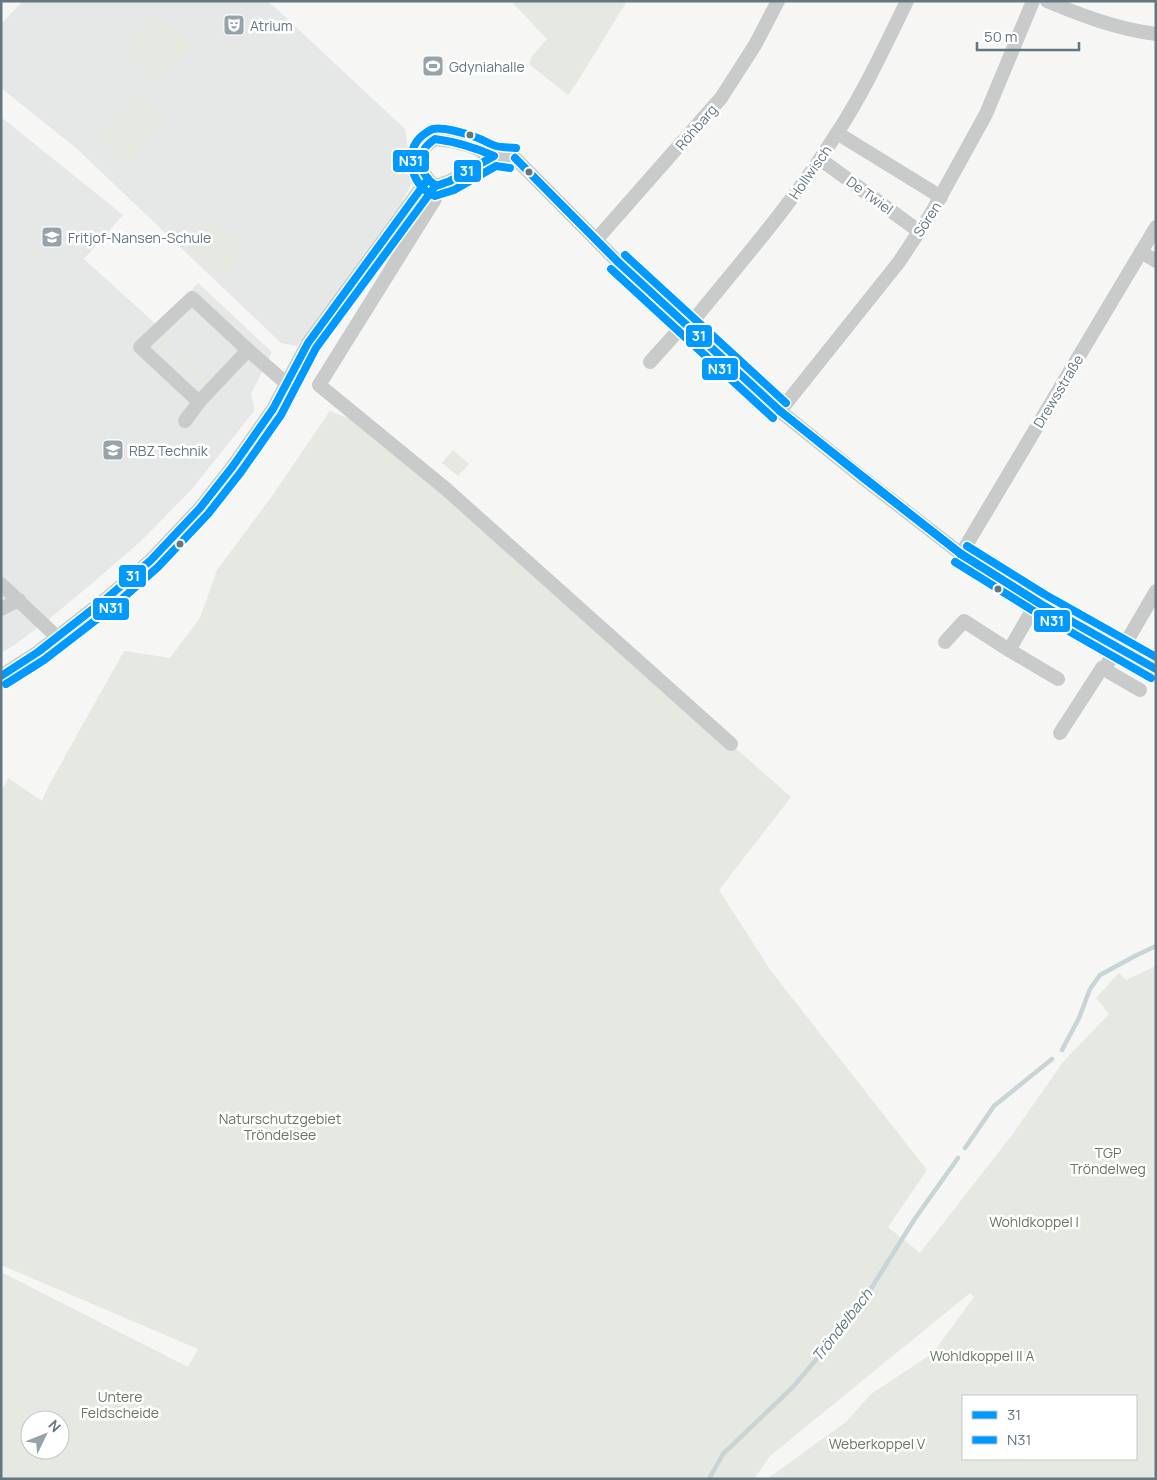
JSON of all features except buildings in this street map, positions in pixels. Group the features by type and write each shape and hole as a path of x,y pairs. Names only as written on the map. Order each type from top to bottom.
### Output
{"street":[{"name":"Röhbarg","path":"596,240 721,98 755,45 778,1"},
{"name":"Hollwisch","path":"650,362 687,325 783,210 820,159 837,133 880,56 906,1"},
{"name":"Sören","path":"780,411 888,276 920,232 942,197 986,114 1033,1"},
{"path":"1047,1 1091,20 1156,34"},
{"path":"837,133 942,197"},
{"path":"731,744 446,489 319,385 435,199 432,183 422,171 421,159 425,147 435,139 471,146 494,156 515,158 618,262 780,411 961,554 1037,602 1156,669"},
{"path":"1,676 38,652 107,598 151,560 200,508 233,466 273,409 308,343 432,183 450,181 494,156"},
{"name":"De Twiel","path":"820,159 920,232"},
{"name":"Drewsstraße","path":"961,554 1156,227"},
{"path":"1141,252 1156,261"},
{"path":"199,402 140,347 192,298 287,384"},
{"path":"185,421 199,402 248,350"},
{"path":"1,584 57,637"},
{"path":"1060,733 1102,668 1107,665 1119,649 1156,591"},
{"path":"1,609 19,600"},
{"path":"1009,650 1037,602"},
{"path":"946,642 964,621 1058,679"},
{"path":"1102,668 1140,690"}],"shaded area":[{"path":"23,1 268,1 405,129 413,181 401,203 297,346 281,343 76,148 1,88 1,24"},
{"name":"RBZ Technik","path":"1,117 123,215 84,259 158,326 198,283 272,352 251,394 255,410 192,489 141,541 89,586 44,623 1,653"}],"green space":[{"path":"511,1 627,1 568,95 529,64 532,56 547,39"},
{"path":"156,12 193,44 159,84 122,51"},
{"path":"137,93 167,120 127,166 97,139"},
{"path":"210,224 229,233 239,244 241,250 240,257 236,264 227,271 216,271 206,267 198,259 193,249 192,239 197,230"},
{"path":"170,334 172,336 166,344 206,380 213,373 216,376 199,393 196,391 203,383 163,347 156,354 153,352 153,348 166,335"},
{"path":"330,411 371,427 791,797 719,890 771,971 927,1170 888,1227 920,1253 1012,1135 1063,1062 1109,1014 1096,998 1119,973 1126,980 1156,966 1156,1479 767,1479 846,1422 871,1394 933,1353 974,1297 970,1293 770,1456 754,1479 1,1479 1,1272 188,1367 198,1349 1,1265 1,792 8,778 42,801 49,785 124,651 170,658 200,618 217,570 272,496"},
{"path":"453,450 469,464 458,476 442,463"}],"waterway":[{"name":"Tröndelbach","path":"1062,1050 1079,1018 1090,989 1100,975 1156,946"},
{"name":"Tröndelbach","path":"965,1148 994,1106 1052,1059"},
{"name":"Tröndelbach","path":"709,1479 723,1454 793,1387 857,1311 914,1220 958,1158"}],"transit line":[{"name":"N31","path":"510,168 496,166 454,190 435,196 420,185 415,177 411,159 417,142 423,135 433,129 454,131 496,146 516,148"},
{"name":"31","path":"435,139 465,145 494,156 450,181 436,186 425,175 421,162 424,150 435,139"},
{"name":"31","path":"515,158 618,262"},
{"name":"31","path":"515,158 618,262"},
{"name":"31","path":"1,676 38,652 107,598 151,560 200,508 233,466 273,409 308,343 428,179"},
{"name":"N31","path":"6,684 44,660 114,606 158,567 208,514 241,472 281,415 316,348 436,185"},
{"name":"N31","path":"625,255 786,403"},
{"name":"31","path":"618,262 780,411"},
{"name":"N31","path":"611,269 773,418"},
{"name":"31","path":"780,411 961,554"},
{"name":"31","path":"780,411 961,554"},
{"name":"N31","path":"967,546 1044,594 1156,657"},
{"name":"31","path":"961,554 1039,603"},
{"name":"31","path":"961,554 1039,603"},
{"name":"N31","path":"955,562 1032,610 1151,678"},
{"name":"31","path":"1039,603 1156,669"}],"place":[{"name":"Atrium","path":"234,25"},
{"name":"Gdyniahalle","path":"433,66"},
{"name":"Fritjof-Nansen-Schule","path":"52,237"},
{"name":"RBZ Technik","path":"113,450"}],"park label":[{"name":"Naturschutzgebiet Tröndelsee","path":"280,1126"},
{"name":"TGP Tröndelweg","path":"1108,1160"},
{"name":"Wohldkoppel I","path":"1034,1221"},
{"name":"Wohldkoppel II A","path":"982,1355"},
{"name":"Untere Feldscheide","path":"120,1404"},
{"name":"Weberkoppel V","path":"877,1443"}]}
